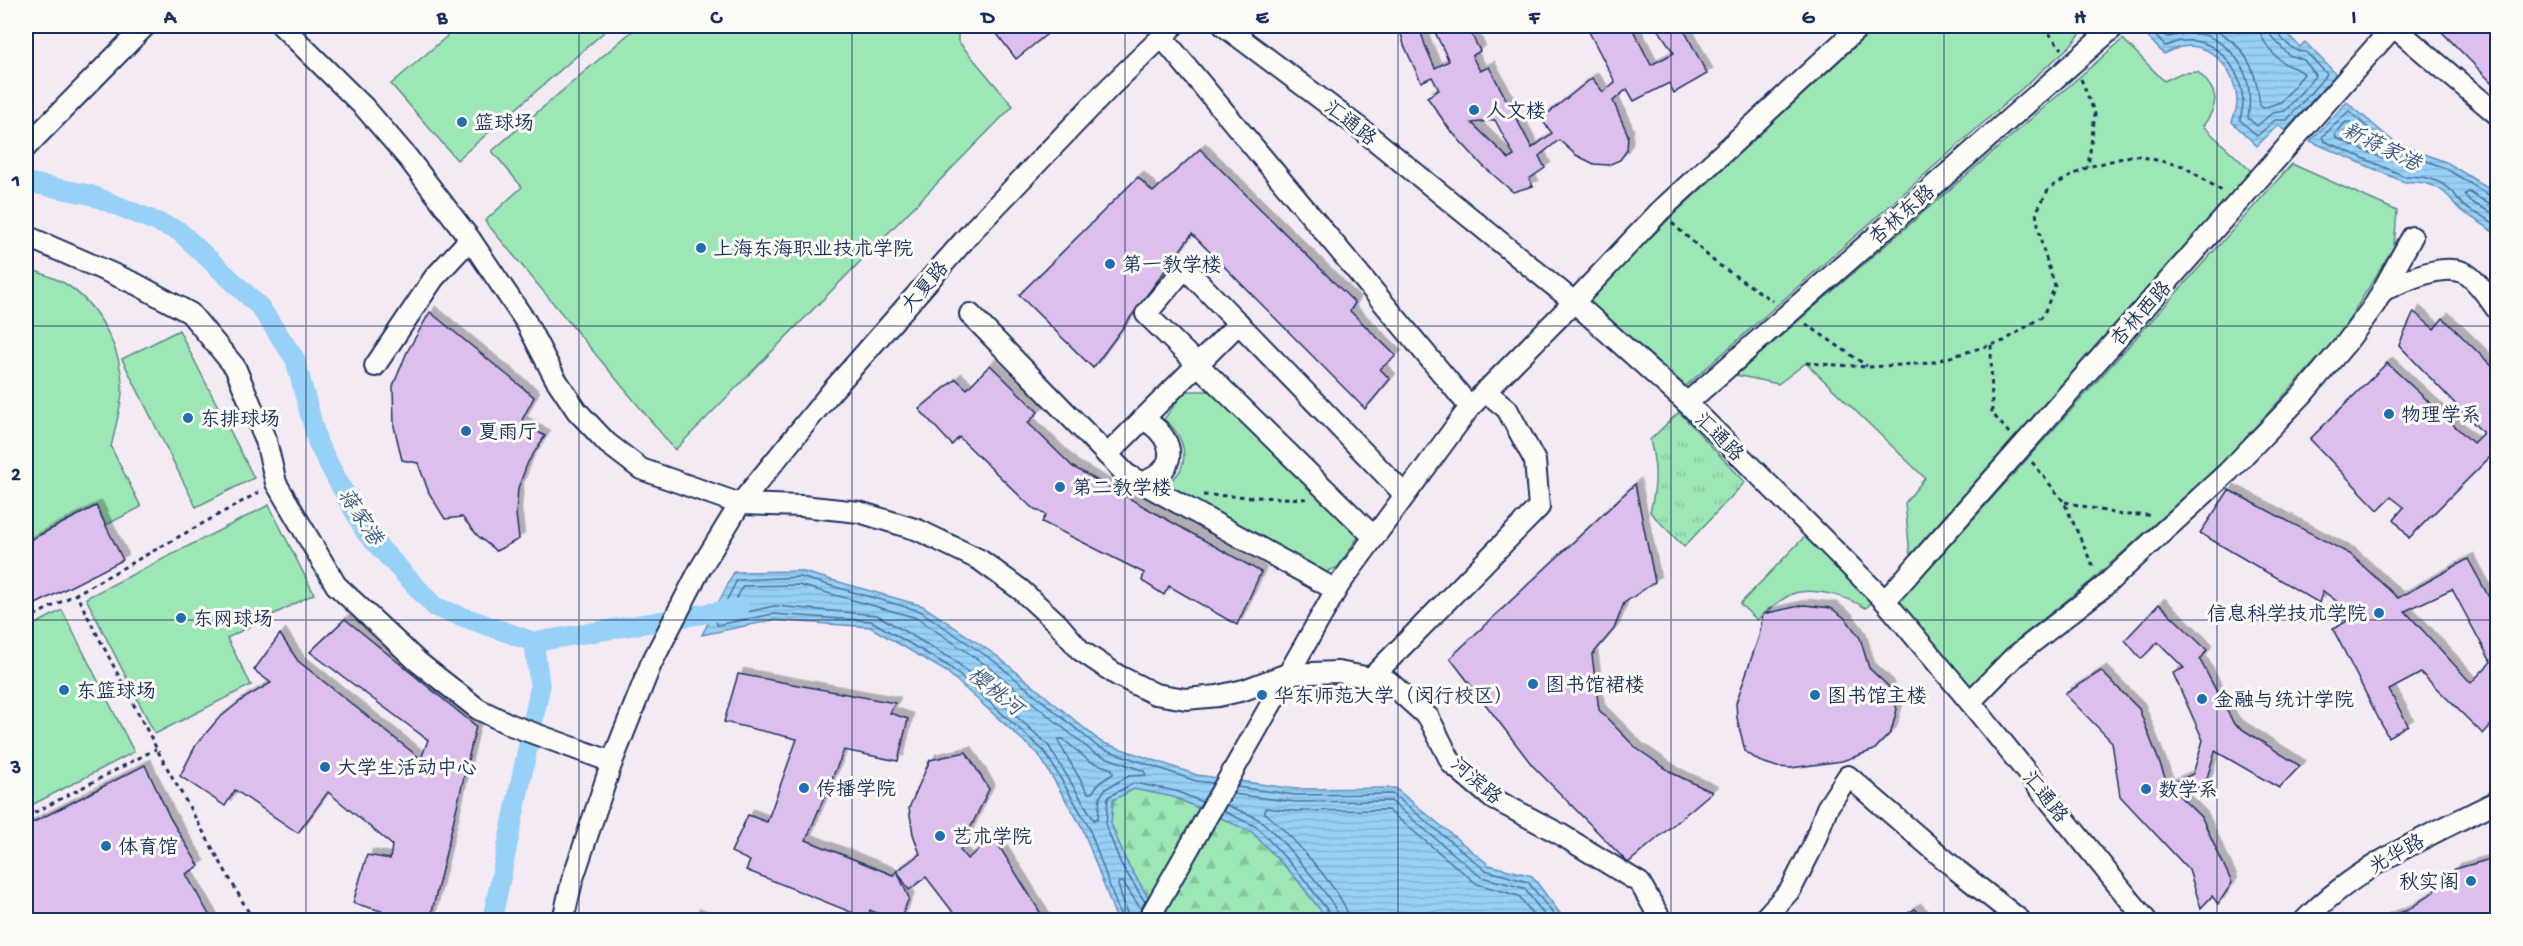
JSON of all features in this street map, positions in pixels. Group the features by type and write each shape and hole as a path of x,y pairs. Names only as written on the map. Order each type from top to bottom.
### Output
{"street":[{"path":"26,147 145,26"},
{"name":"河滨路","path":"282,26 365,108 408,158 471,238 526,322 560,387 577,411 607,443 641,469 740,504 802,506 859,512 918,530 980,560 1021,590 1050,616 1080,650 1117,675 1155,693 1186,699 1218,696 1245,690 1287,674 1338,672 1388,681 1428,718 1452,764 1492,798 1560,834 1640,883 1661,921"},
{"name":"汇通路","path":"1224,26 1361,129 1574,302 1687,403 1885,601 1970,702 2146,921"},
{"path":"1148,921 1336,590 1470,406 1574,302 1660,211 1860,26"},
{"name":"杏林东路","path":"1687,403 2115,26"},
{"path":"2394,26 2498,115"},
{"name":"杏林西路","path":"1885,601 2394,26"},
{"path":"1168,31 1470,406"},
{"name":"大夏路","path":"563,921 572,881 612,762 651,664 700,569 740,504 831,392 974,229 1110,87 1168,31"},
{"path":"26,236 136,284 190,313 235,367 266,441 276,483 336,585 418,662 478,709 511,726 612,762"},
{"path":"1970,702 2014,657 2102,588 2228,472 2302,395 2347,342 2384,290 2412,237"},
{"path":"375,366 434,278 471,238"},
{"path":"1374,537 1146,314 1185,268 1405,495"},
{"path":"2384,290 2431,273 2459,271 2468,275 2498,311"},
{"path":"970,314 1126,474 1336,590"},
{"path":"1107,455 1239,323"},
{"path":"1371,678 1539,507 1534,461 1507,409 1485,391"},
{"path":"1143,419 1156,426 1168,442 1169,461 1160,473 1143,483"},
{"path":"1763,921 1791,889 1812,848 1827,808 1848,776 2020,921"},
{"name":"光华路","path":"2305,921 2353,877 2410,845 2498,801"}],"path":[{"path":"2043,26 2074,62 2096,114 2088,167"},
{"path":"1806,363 1869,367 1930,363 2004,341 2043,316 2055,286 2042,246 2036,213 2049,188 2088,167 2134,155 2183,166 2239,202"},
{"path":"1660,211 1716,263 1869,367"},
{"path":"1991,345 1992,413 2064,502 2102,588"},
{"path":"26,620 276,483"},
{"path":"1196,495 1336,500"},
{"path":"2064,502 2122,515 2181,515"},
{"path":"76,594 156,749 254,921"},
{"path":"26,817 156,749"}],"shaded area":[{"name":"华东师范大学（闵行校区）","path":"26,26 2497,26 2497,920 26,920"}],"green space":[{"name":"篮球场","path":"459,26 611,26 457,160 391,84"},
{"name":"上海东海职业技术学院","path":"638,26 958,26 958,41 1013,106 675,450 485,221 522,187 492,151"},
{"path":"1877,26 2087,26 2070,46 1686,386 1588,300 1671,217"},
{"path":"2123,39 2164,81 2181,73 2198,72 2205,79 2215,98 2209,118 2203,126 2251,171 1910,555 1905,503 1925,478 1806,363 1778,384 1736,375"},
{"path":"2292,164 2397,211 2394,247 2338,337 2220,465 2091,581 2018,639 1970,689 1897,604"},
{"path":"26,268 64,283 77,292 88,303 107,330 119,361 122,377 119,413 111,447 141,507 106,525 96,506 26,542"},
{"name":"东排球场","path":"179,330 254,478 196,507 122,359"},
{"path":"1185,391 1210,391 1360,534 1338,567 1324,573 1165,486 1180,471 1184,455 1178,435 1164,419"},
{"path":"1679,412 1745,482 1684,547 1650,512 1655,476 1650,440"},
{"name":"东网球场","path":"269,505 314,594 227,638 251,685 155,734 86,598"},
{"path":"1806,535 1872,602 1866,608 1830,594 1800,592 1782,599 1757,620 1740,604"},
{"name":"东篮球场","path":"62,610 134,752 26,808 26,629"},
{"path":"1134,789 1174,797 1252,832 1296,878 1328,920 1167,920 1146,894 1126,861 1111,824 1113,799"}],"water":[{"path":"2146,26 2280,26 2300,47 2305,42 2336,74 2285,131 2278,125 2257,146 2232,122 2237,105 2236,92 2228,71 2221,62 2213,54 2193,46 2164,54 2141,30"},
{"name":"新蒋家港","path":"2347,102 2394,142 2448,163 2497,194 2497,236 2432,185 2404,182 2310,141"},
{"path":"800,571 923,606 997,656 1101,742 1197,775 1295,789 1395,788 1489,865 1532,876 1565,920 1328,920 1296,878 1252,832 1174,797 1134,789 1113,800 1111,824 1126,861 1146,894 1167,920 1117,920 1082,827 1039,755 947,672 870,627 773,620 702,635 734,572"}],"building":[{"path":"991,26 1057,26 1016,59"},
{"name":"人文楼","path":"1399,26 1419,26 1435,68 1449,61 1432,26 1467,26 1480,51 1472,56 1480,71 1489,67 1532,148 1552,133 1541,119 1592,78 1603,92 1615,82 1586,26 1631,26 1651,65 1674,53 1656,26 1682,26 1707,74 1674,93 1669,83 1634,101 1627,89 1613,101 1628,135 1627,150 1620,160 1608,165 1594,164 1576,155 1559,140 1539,156 1545,168 1529,179 1533,186 1513,192 1482,165 1450,130 1427,97 1439,90 1432,77 1421,82 1404,45","holes":["1495,120 1514,156 1509,159 1472,123"]},
{"path":"2446,26 2498,26 2498,89 2441,31"},
{"name":"第一教学楼","path":"1200,149 1355,303 1350,311 1396,356 1380,369 1390,379 1365,409 1192,234 1093,368 1019,295 1138,177 1153,192"},
{"name":"夏雨厅","path":"430,312 534,397 521,422 545,436 528,462 518,488 516,514 519,539 496,551 478,536 462,517 445,519 429,493 418,463 402,460 394,426 393,386 407,352"},
{"name":"物理学系","path":"2414,312 2434,329 2443,318 2498,372 2498,449 2409,538 2394,519 2404,507 2391,497 2378,510 2310,439 2387,363 2473,443 2483,433 2399,345"},
{"name":"第二教学楼","path":"990,365 1038,412 1028,423 1073,467 1261,572 1237,625 1169,586 1164,595 1142,581 1144,573 1042,522 1046,515 1031,507 959,437 952,445 919,409 956,379 967,389"},
{"name":"图书馆裙楼","path":"1635,484 1655,582 1624,603 1614,629 1592,655 1599,710 1636,748 1674,774 1712,792 1628,863 1532,765 1450,658"},
{"name":"信息科学技术学院","path":"2229,490 2350,554 2398,598 2468,559 2498,614 2498,717 2483,734 2421,673 2389,690 2408,725 2388,737 2333,629 2356,616 2323,591 2319,603 2200,533","holes":["2452,589 2491,662 2471,683 2405,611"]},
{"path":"96,506 123,560 26,609 26,542"},
{"name":"金融与统计学院","path":"2159,604 2207,650 2200,660 2234,724 2300,766 2279,788 2215,751 2205,785 2178,794 2168,785 2193,774 2203,740 2173,673 2184,668 2158,642 2141,659 2125,640"},
{"name":"图书馆主楼","path":"1804,605 1831,608 1846,619 1860,638 1869,668 1888,686 1897,709 1891,732 1874,750 1842,761 1791,768 1777,767 1759,761 1745,751 1736,703 1759,636 1763,614"},
{"name":"大学生活动中心","path":"345,619 476,726 430,920 382,920 385,912 353,903 367,855 390,859 392,845 328,792 298,833 235,790 225,806 180,776 196,745 218,719 243,699 271,683 254,670 280,634 298,661 421,759 428,740 310,652"},
{"name":"数学系","path":"2101,671 2139,709 2168,785 2202,818 2232,883 2218,904 2212,896 2201,908 2189,870 2120,796 2112,742 2065,694"},
{"name":"传播学院","path":"738,674 895,703 890,713 908,719 898,761 844,750 806,840 893,875 897,871 909,898 900,920 892,920 870,910 868,919 746,870 750,861 731,852 748,815 767,822 797,739 724,722"},
{"name":"艺术学院","path":"966,752 989,789 960,850 967,859 994,838 1045,920 959,920 926,877 909,890 897,871 920,854 913,834 909,808 930,760"},
{"name":"体育馆","path":"145,765 170,818 199,866 186,874 212,920 26,920 26,826"},
{"name":"秋实阁","path":"2498,857 2498,920 2381,920 2408,910 2432,893 2455,869"},
{"path":"1915,909 1926,920 1911,920 1908,913"},
{"path":"694,914 712,920 691,920"}],"waterway":[{"name":"蒋家港","path":"26,182 91,195 179,231 260,307 295,359 318,444 366,533 435,607 534,642 540,688 492,920"},
{"name":"樱桃河","path":"534,642 739,608"}],"place":[{"name":"人文楼","path":"1474,110"},
{"name":"篮球场","path":"462,122"},
{"name":"上海东海职业技术学院","path":"701,248"},
{"name":"第一教学楼","path":"1110,264"},
{"name":"物理学系","path":"2389,414"},
{"name":"东排球场","path":"188,418"},
{"name":"夏雨厅","path":"466,431"},
{"name":"第二教学楼","path":"1060,487"},
{"name":"信息科学技术学院","path":"2379,613"},
{"name":"东网球场","path":"181,618"},
{"name":"图书馆裙楼","path":"1533,684"},
{"name":"东篮球场","path":"64,690"},
{"name":"华东师范大学（闵行校区）","path":"1262,695"},
{"name":"图书馆主楼","path":"1815,695"},
{"name":"金融与统计学院","path":"2202,699"},
{"name":"大学生活动中心","path":"325,767"},
{"name":"传播学院","path":"804,788"},
{"name":"数学系","path":"2146,789"},
{"name":"艺术学院","path":"940,836"},
{"name":"体育馆","path":"106,846"},
{"name":"秋实阁","path":"2471,881"}]}
